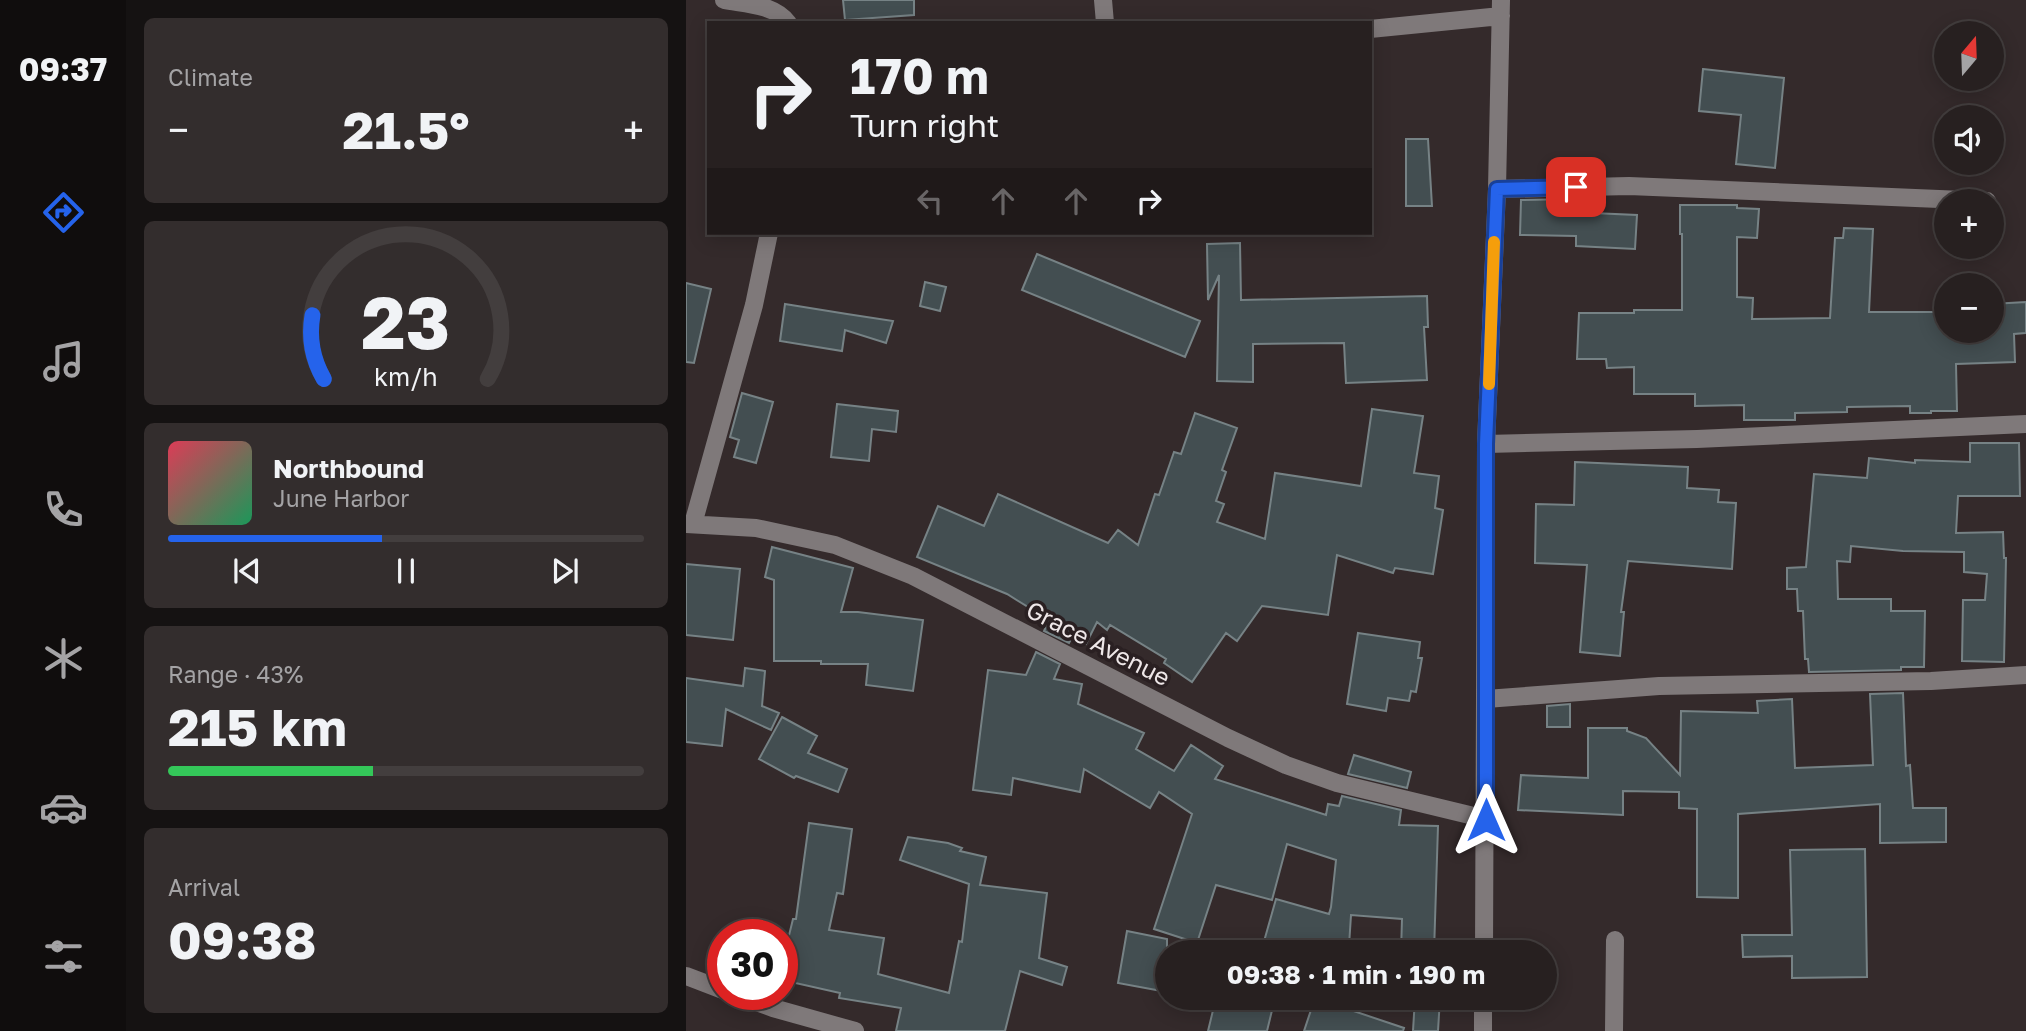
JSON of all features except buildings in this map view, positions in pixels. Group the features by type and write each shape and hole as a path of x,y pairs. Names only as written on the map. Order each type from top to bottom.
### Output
{"street":[{"path":"724,0 765,7 787,21"},
{"path":"1103,0 1105,21"},
{"path":"1372,29 1501,8 1497,189 1486,444 1484,940"},
{"path":"1497,189 1629,186 1934,199"},
{"path":"689,524 754,305 769,235"},
{"path":"1486,444 1696,439 2026,424"},
{"name":"Grace Avenue","path":"689,524 756,528 835,545 913,576 1228,738 1286,765 1337,783 1486,820"},
{"path":"1486,699 1659,686 1931,681 2026,675"},
{"path":"1615,940 1615,1031"},
{"path":"686,976 707,984"},
{"path":"780,1010 855,1031"},
{"path":"1483,1010 1483,1031"}],"slow traffic":[{"path":"1489,384 1494,242"}],"route":[{"path":"1486,820 1486,444 1497,189 1576,187"}]}
